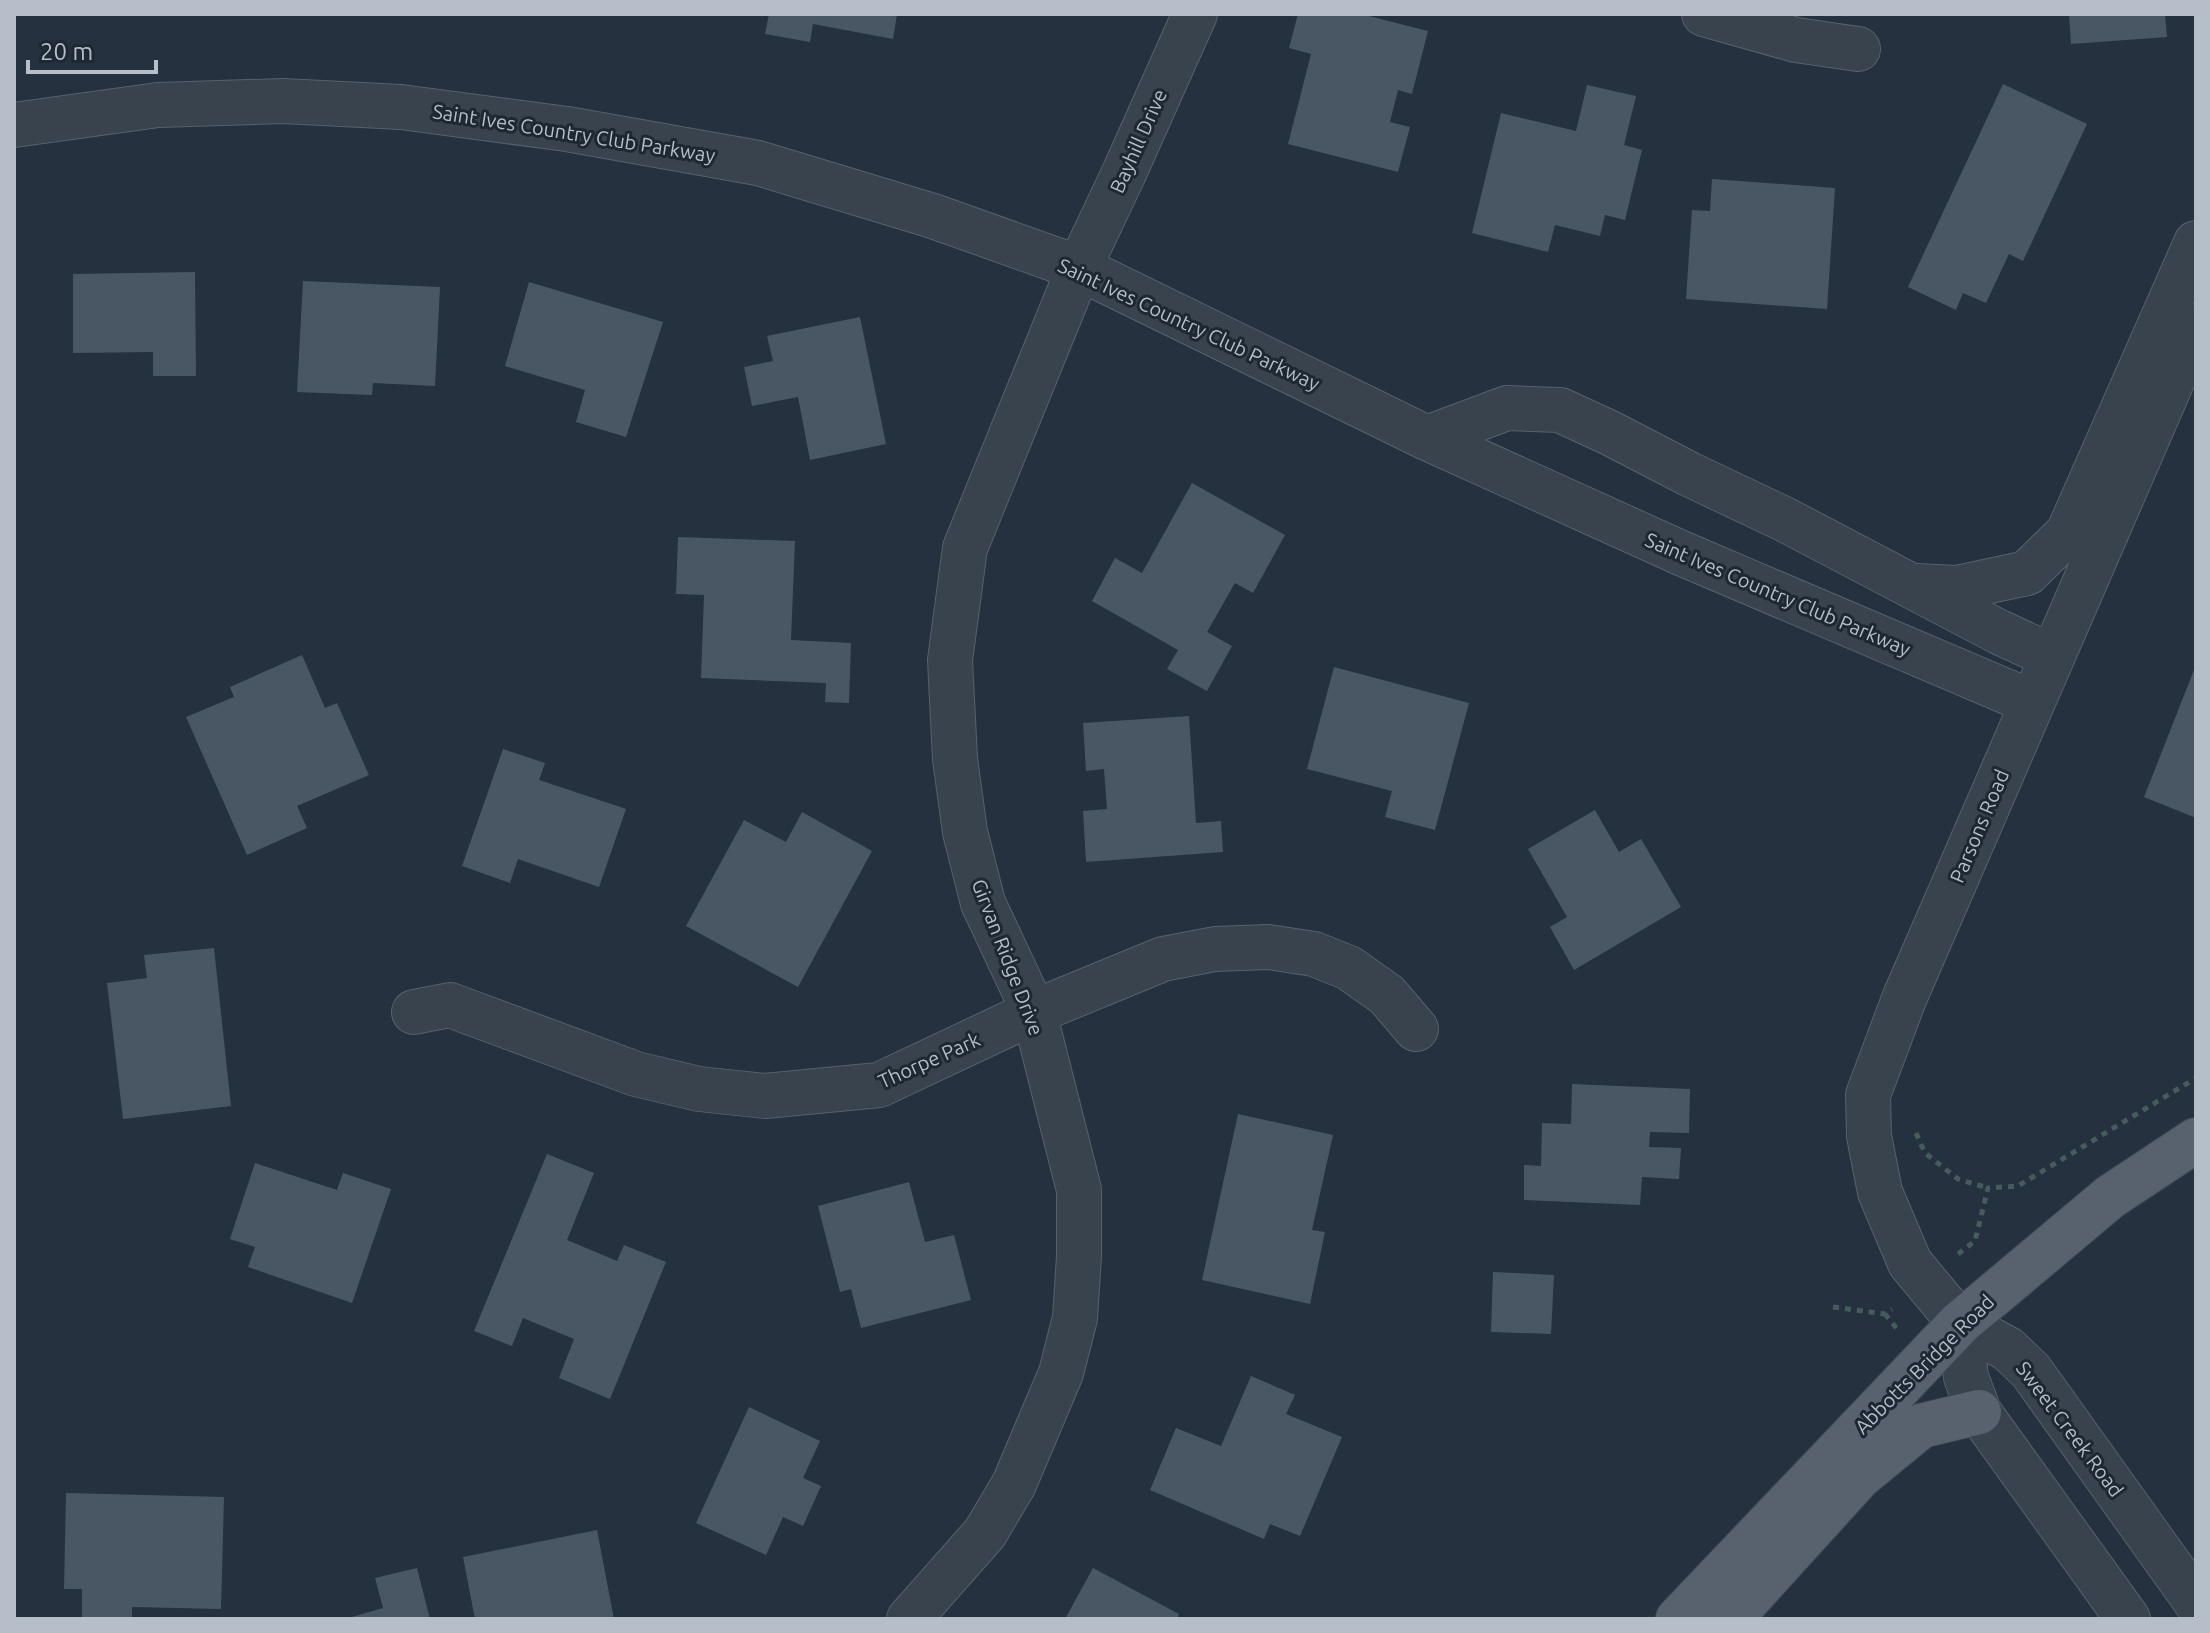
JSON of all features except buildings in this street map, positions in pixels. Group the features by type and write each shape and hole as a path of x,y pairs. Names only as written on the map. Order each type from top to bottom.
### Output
{"main road":[{"name":"Abbotts Bridge Road","path":"1678,1619 1960,1323 2110,1197 2196,1140"},
{"path":"1730,1619 1859,1477 1921,1426 1979,1412"}],"street":[{"name":"Bayhill Drive","path":"1079,268 1195,14"},
{"path":"1704,14 1796,40 1858,49"},
{"name":"Saint Ives Country Club Parkway","path":"14,125 158,105 283,101 401,107 567,129 758,163 933,216 1079,268 1427,438 1681,553 2031,702"},
{"path":"1912,586 1957,588 2027,573 2068,533 2196,243"},
{"name":"Girvan Ridge Drive","path":"909,1619 985,1533 1014,1484 1061,1373 1075,1318 1079,1190 1034,1012 983,903 965,832 955,759 950,660 965,548 1079,268"},
{"name":"Parsons Road","path":"1960,1323 1910,1263 1880,1192 1869,1136 1868,1095 1904,999 2196,326"},
{"path":"1427,438 1507,408 1560,410 1784,519 2051,656"},
{"name":"Thorpe Park","path":"414,1012 450,1005 636,1074 699,1089 765,1096 879,1085 1034,1012 1163,959 1215,949 1268,947 1314,954 1349,968 1387,995 1416,1029"},
{"path":"1960,1323 1966,1377 1979,1412 2128,1619"},
{"name":"Sweet Creek Road","path":"1960,1323 2008,1349 2031,1371 2196,1602"}],"path":[{"path":"1914,1130 1925,1153 1958,1179 1988,1188 2018,1186 2196,1078"},
{"path":"1833,1307 1885,1314 1923,1280 1975,1241 1988,1188"}]}
